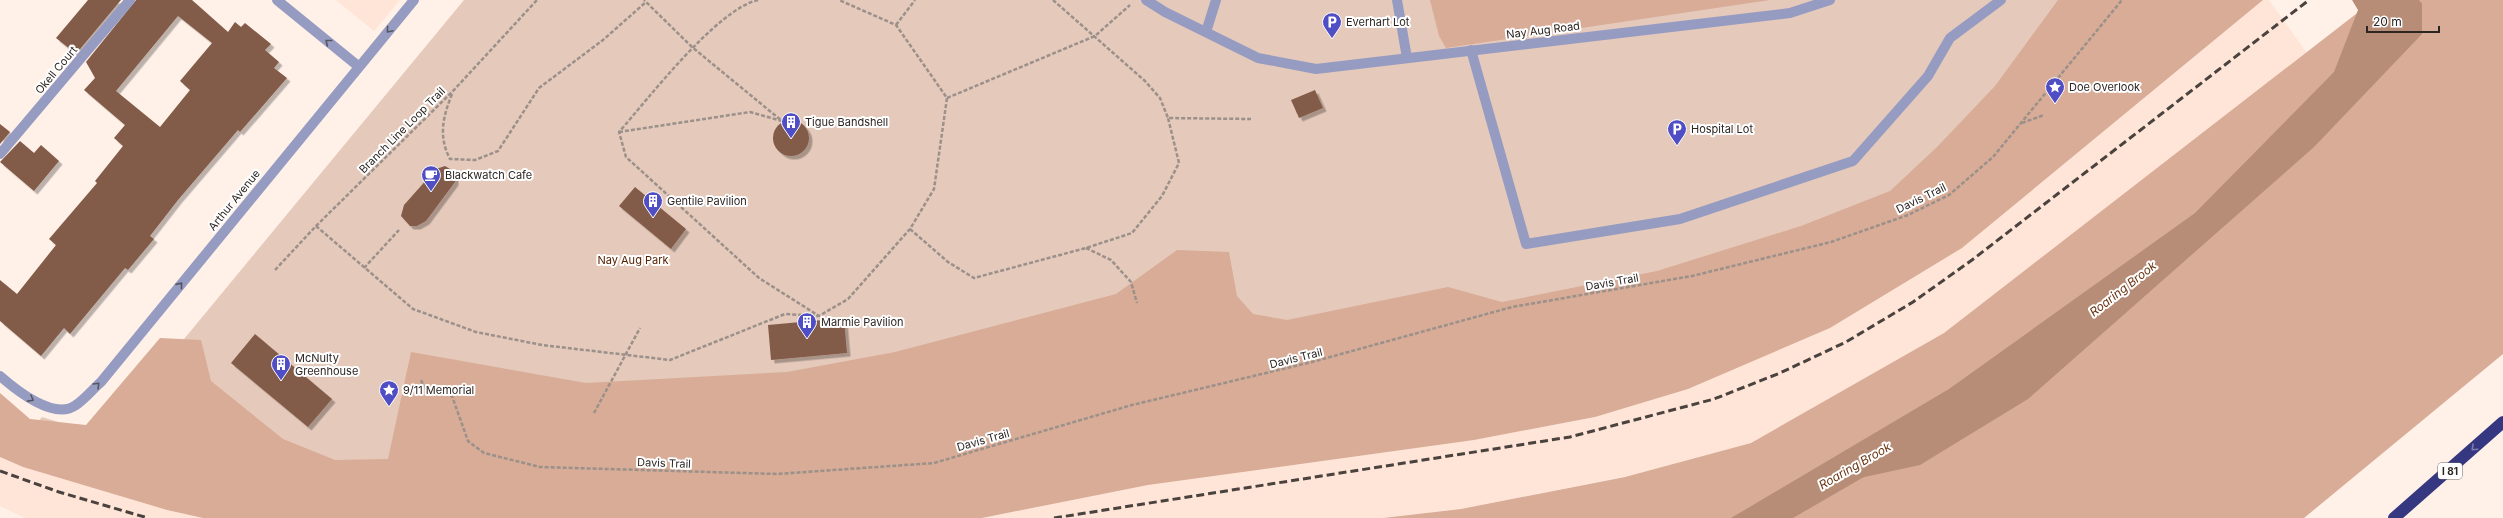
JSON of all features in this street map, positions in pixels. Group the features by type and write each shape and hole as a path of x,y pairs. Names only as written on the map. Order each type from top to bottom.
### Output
{"highway":[{"name":"I 81","path":"2394,518 2503,422"}],"street":[{"name":"Okell Court","path":"0,154 130,0"},
{"path":"277,0 358,66"},
{"name":"Arthur Avenue","path":"0,376 17,390 43,405 67,409 76,406 101,382 358,66 414,0"},
{"name":"Nay Aug Road","path":"1146,0 1165,12 1258,58 1316,69 1790,13 1830,0"},
{"path":"1206,32 1216,0"},
{"path":"1397,0 1406,58"},
{"path":"1471,50 1526,244 1680,220 1853,161 1928,76 1950,38 2001,0"}],"path":[{"name":"Branch Line Loop Trail","path":"275,270 316,226 453,91 538,0"},
{"path":"619,132 692,47 745,3 758,0"},
{"path":"316,226 413,309 476,332 542,345 670,360 784,314 819,316 848,299 910,230 934,189 947,98 896,25 840,0"},
{"path":"896,25 915,0"},
{"path":"910,230 948,262 974,278 1086,248 1132,233 1162,196 1179,163 1168,118 1160,98 1095,36 1053,0"},
{"path":"947,98 1095,36 1136,0"},
{"name":"Davis Trail","path":"421,380 426,390 452,396 468,441 484,453 540,467 777,474 934,463 1132,404 1312,362 1512,307 1692,276 1831,242 1908,215 1949,195 1993,157 2122,0"},
{"path":"453,91 442,118 444,148 450,159 475,160 498,151 539,88 603,40 645,1 692,47 782,121 750,112 619,132"},
{"path":"2021,123 2044,114"},
{"path":"1168,118 1251,119"},
{"path":"619,132 626,157 759,278 819,316"},
{"path":"364,268 399,230"},
{"path":"1086,248 1111,260 1126,276 1131,282 1136,303"},
{"path":"594,413 624,355 640,328"}],"shaded area":[{"path":"336,0 400,0 374,31"},
{"path":"1430,0 1770,0 1446,48 1439,36"},
{"path":"2058,0 2263,0 1962,248 1830,328 1688,389 1595,417 1474,440 1148,485 982,518 203,518 167,510 23,467 0,457 0,393 30,419 86,425 160,338 201,340 211,381 283,439 335,460 388,459 411,352 586,383 787,372 895,352 1116,294 1177,250 1229,252 1237,296 1253,314 1287,320 1448,287 1502,302 1657,271 1801,226 1890,191 1937,147 1995,86"},
{"path":"2263,0 2269,0 2307,53 1944,333 1751,443 1633,475 1461,509 1383,518 982,518 1148,485 1474,440 1595,417 1688,389 1830,328 1962,248"},
{"path":"2374,0 2503,0 2503,354 2304,518 1383,518 1461,509 1625,477 1751,443 1944,333"},
{"path":"0,457 23,467 167,510 203,518 25,518 0,506"}],"green space":[{"name":"Nay Aug Park","path":"464,0 2245,0 1907,260 797,518 26,436 42,417 104,436"}],"water":[{"path":"2352,0 2419,0 2422,4 2422,34 2314,147 2028,399 1920,465 1846,481 1782,518 1731,518 1949,389 2195,213 2334,72 2358,10"}],"building":[{"path":"88,0 121,0 76,54 56,38"},
{"path":"136,0 192,0 228,32 235,22 241,27 245,23 271,44 265,50 279,62 274,68 287,78 240,132 238,130 178,200 150,236 154,239 128,270 125,268 70,334 64,328 41,356 0,321 0,280 17,294 56,245 49,239 97,183 95,181 123,146 114,138 125,125 84,90 95,78 86,62","holes":["178,16 212,43 180,81 190,90 160,127 116,91"]},
{"path":"1315,90 1323,108 1299,118 1291,100"},
{"name":"Tigue Bandshell","path":"794,120 804,125 808,131 808,145 804,151 798,155 788,156 778,151 774,145 773,135 778,125 784,121"},
{"path":"0,124 10,132 0,144"},
{"path":"20,141 34,153 41,145 59,161 34,191 0,162"},
{"name":"Blackwatch Cafe","path":"445,166 455,172 455,182 426,221 417,226 410,226 401,216 404,205 436,169"},
{"name":"Gentile Pavilion","path":"635,187 686,229 671,249 619,206"},
{"name":"Marmie Pavilion","path":"844,318 847,353 771,360 768,325"},
{"name":"McNulty Greenhouse","path":"255,334 332,399 308,427 231,363"}],"waterway":[{"name":"Roaring Brook","path":"1786,518 1862,474"}],"railway":[{"path":"1054,518 1570,437 1714,399 1780,373 1846,342 1913,302 1972,260 2309,0"},
{"path":"0,471 59,492 148,518"}],"place":[{"name":"Everhart Lot","path":"1332,39"},
{"name":"Doe Overlook","path":"2055,104"},
{"name":"Tigue Bandshell","path":"791,139"},
{"name":"Hospital Lot","path":"1677,146"},
{"name":"Blackwatch Cafe","path":"431,192"},
{"name":"Gentile Pavilion","path":"653,218"},
{"name":"Marmie Pavilion","path":"807,339"},
{"name":"McNulty Greenhouse","path":"281,381"},
{"name":"9/11 Memorial","path":"389,407"}]}
